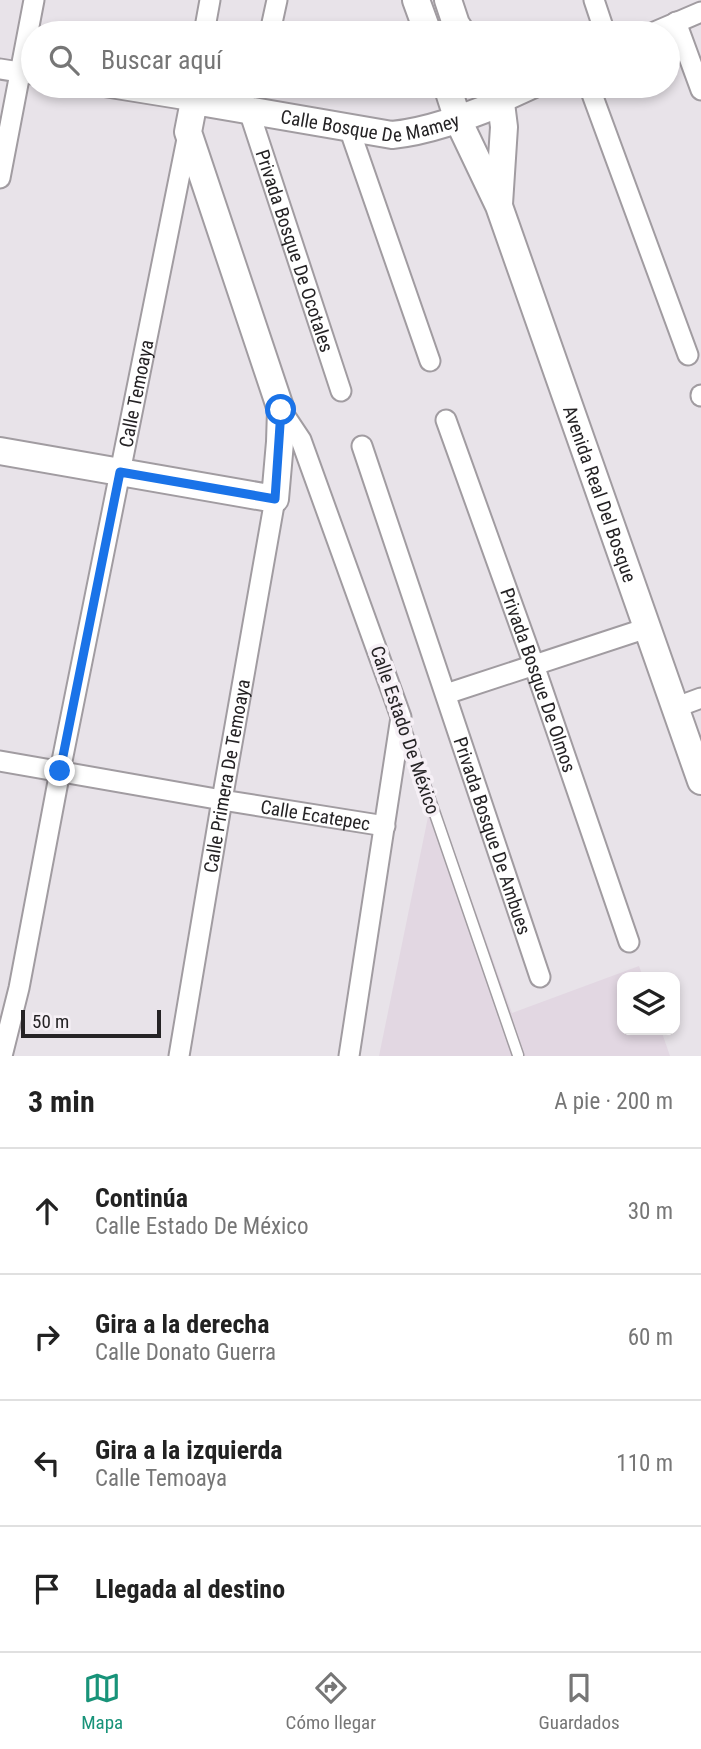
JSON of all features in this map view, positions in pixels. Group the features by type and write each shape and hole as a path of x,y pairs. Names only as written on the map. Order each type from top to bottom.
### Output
{"main road":[{"path":"416,0 421,21"},
{"path":"448,0 455,21"},
{"name":"Calle Temoaya","path":"188,132 194,98"},
{"name":"Calle Bosque De Mamey","path":"208,98 249,111 392,135 418,132 458,120 490,98"},
{"name":"Avenida Real Del Bosque","path":"451,98 458,120 499,205 701,781"},
{"name":"Avenida Real Del Bosque","path":"497,98 504,127 499,205"},
{"name":"Calle Estado De México","path":"188,132 281,410 275,499"},
{"path":"0,451 275,499"}],"street":[{"path":"32,21 34,0"},
{"path":"206,21 210,0"},
{"path":"272,21 277,0"},
{"path":"594,0 601,21"},
{"path":"678,21 701,12"},
{"path":"680,33 701,90"},
{"path":"0,69 21,72"},
{"path":"0,178 21,96"},
{"path":"593,98 688,355"},
{"name":"Privada Bosque De Ocotales","path":"249,111 341,391"},
{"path":"349,128 430,360"},
{"name":"Calle Temoaya","path":"2,1056 19,988 188,132"},
{"name":"Calle Estado De México","path":"281,410 301,440 401,717"},
{"name":"Privada Bosque De Olmos","path":"446,420 629,942"},
{"name":"Privada Bosque De Ambues","path":"362,446 540,977"},
{"name":"Calle Primera De Temoaya","path":"179,1056 275,499"},
{"path":"446,694 647,628"},
{"path":"674,708 701,698"},
{"path":"349,1056 401,717"},
{"name":"Calle Ecatepec","path":"0,761 385,826"}],"lane":[{"name":"Calle Estado De México","path":"401,717 518,1055"}],"shaded area":[{"path":"441,814 512,1013 617,974 617,1035 663,1035 670,1056 379,1056 428,817"},
{"path":"639,966 641,972 623,972"}],"route":[{"path":"60,771 120,472 275,499 281,410"}]}
